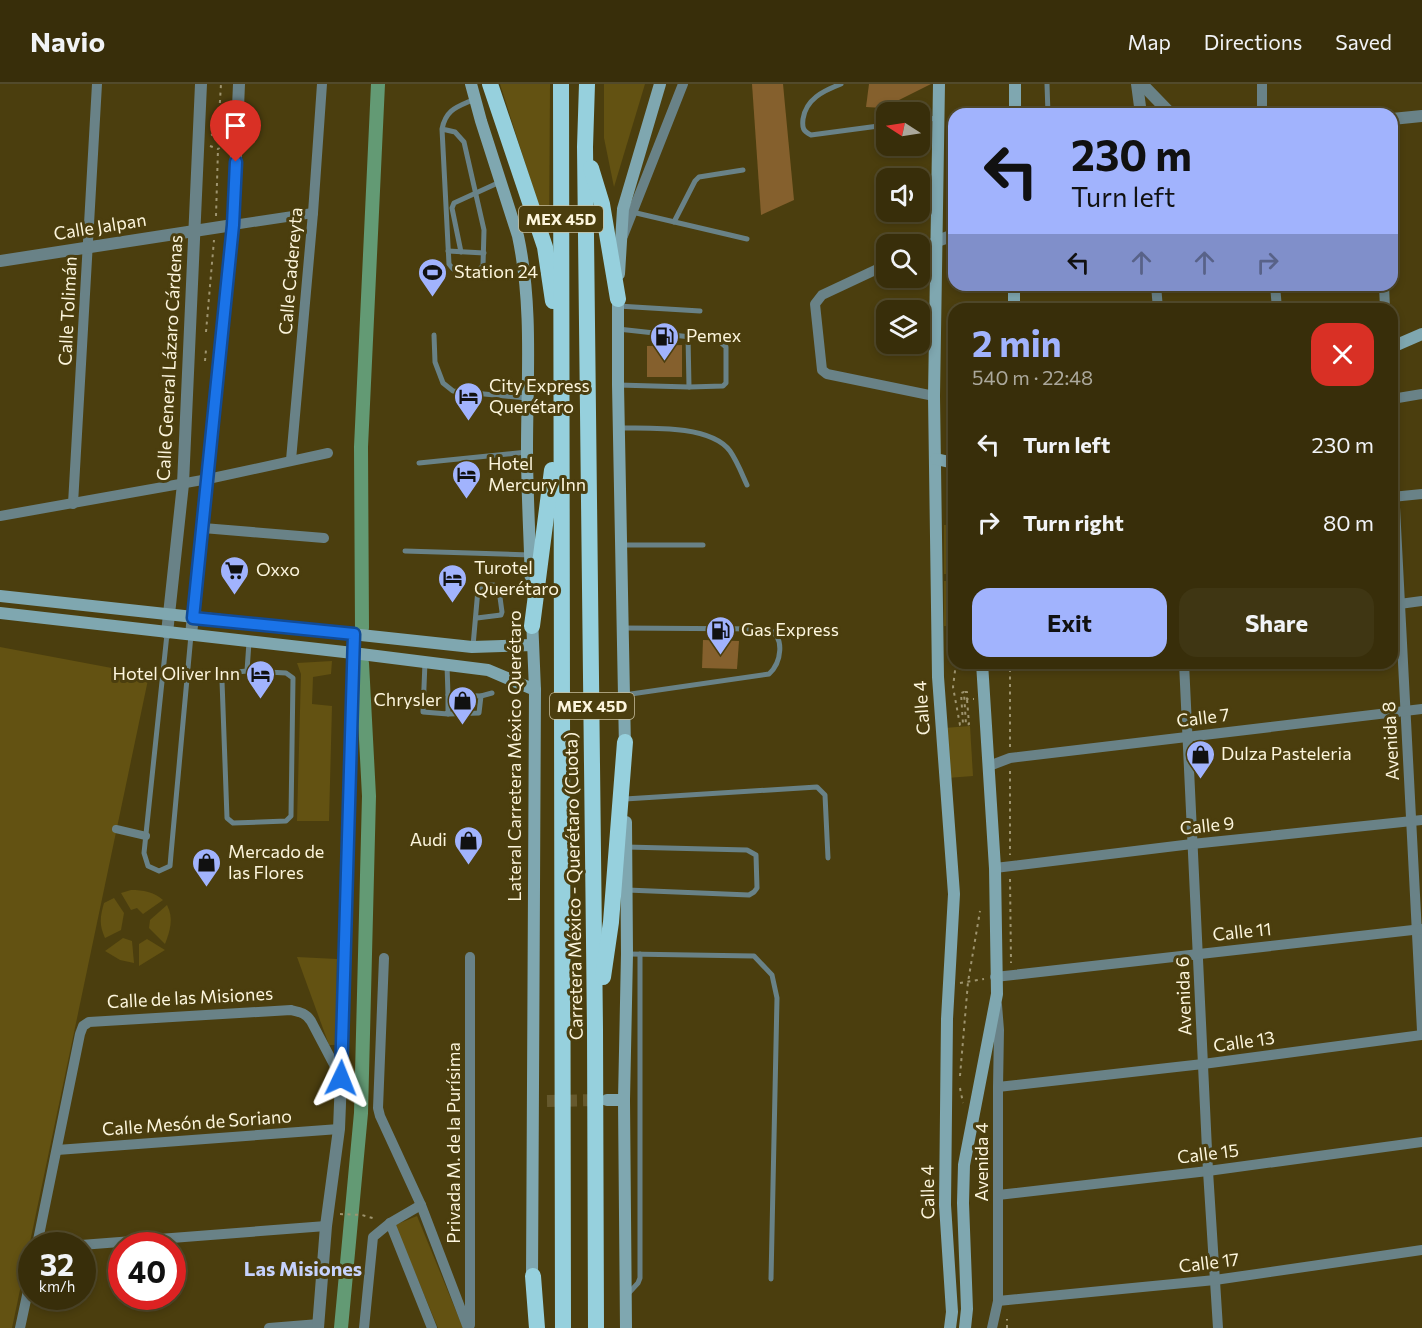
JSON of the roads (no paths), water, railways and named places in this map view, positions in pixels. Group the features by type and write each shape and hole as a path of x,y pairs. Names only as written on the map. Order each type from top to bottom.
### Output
{"highway":[{"path":"490,84 545,247 561,354"},
{"name":"Carretera México - Querétaro (Cuota)","path":"561,84 563,1328"},
{"name":"Carretera México - Querétaro (Cuota)","path":"587,84 585,147 596,1328"},
{"path":"585,147 602,204 618,303"},
{"path":"532,626 561,401"},
{"path":"595,1029 611,922 625,742"},
{"path":"532,1276 537,1328"}],"main road":[{"name":"Lateral Carretera México Querétaro","path":"471,84 518,236 528,316 527,452 534,690 531,1328"},
{"path":"626,1328 624,1100 626,1006 634,954 627,890 618,303 623,209 660,84"},
{"name":"Calle 4","path":"939,84 934,396 938,677 954,894 948,984 945,1205 952,1312 950,1328"},
{"path":"1015,84 1015,108"},
{"path":"1398,344 1422,334"},
{"path":"936,459 948,462"},
{"path":"0,596 472,647 533,645"},
{"path":"0,613 488,670 534,690"},
{"name":"Calle 4","path":"965,1328 967,1309 964,1165 996,994 995,868 982,669"},
{"path":"607,1100 624,1100"},
{"path":"533,1102 547,1101"}],"street":[{"name":"Calle Tolimán","path":"73,504 97,84"},
{"name":"Calle General Lázaro Cárdenas","path":"167,633 183,484 201,84"},
{"path":"191,635 233,225 239,84"},
{"name":"Calle Cadereyta","path":"291,460 322,84"},
{"path":"621,242 683,84"},
{"path":"1140,84 1141,108"},
{"path":"1140,84 1165,108"},
{"path":"1262,84 1262,108"},
{"path":"1398,118 1422,116"},
{"name":"Calle Jalpan","path":"0,261 313,213"},
{"path":"930,244 948,237"},
{"path":"876,270 822,295 815,304 822,370 827,374 934,396"},
{"path":"1398,398 1422,393"},
{"path":"0,516 183,484 328,453"},
{"path":"1398,496 1422,494"},
{"path":"203,528 324,538"},
{"path":"1398,604 1422,601"},
{"name":"Avenida 8","path":"1398,625 1417,821 1422,1033"},
{"path":"269,1328 319,1326 326,1226 339,1129 354,634"},
{"name":"Avenida 6","path":"1184,669 1208,1171 1218,1328"},
{"name":"Calle 7","path":"989,766 1010,758 1422,709"},
{"name":"Calle 9","path":"995,868 1192,844 1417,821"},
{"path":"116,829 146,836"},
{"name":"Calle 11","path":"995,977 1419,929"},
{"name":"Privada M. de la Purísima","path":"469,1328 470,957"},
{"path":"384,958 380,1116 422,1205 469,1328"},
{"name":"Avenida 4","path":"992,1328 998,1301 999,1030 996,994"},
{"name":"Calle de las Misiones","path":"40,1232 80,1034 83,1026 88,1022 291,1010 307,1015 341,1078"},
{"name":"Calle 13","path":"998,1087 1203,1064 1422,1033"},
{"name":"Calle Mesón de Soriano","path":"57,1150 339,1129"},
{"name":"Calle 15","path":"998,1195 1208,1171 1422,1142"},
{"path":"364,1328 372,1242 375,1234 422,1205"},
{"path":"390,1223 432,1328"},
{"path":"96,1244 326,1226"},
{"name":"Calle 17","path":"998,1301 1215,1280 1422,1250"},
{"path":"20,1328 24,1310"}],"lane":[{"path":"841,84 814,97 805,108 802,127 805,132 811,135 876,126"},
{"path":"1047,84 1048,108"},
{"path":"441,129 455,132 464,142 484,231 483,266 476,272 450,267 441,129 444,119 452,109 475,99"},
{"path":"930,119 938,118"},
{"path":"674,222 699,177 743,170"},
{"path":"461,252 452,207 454,203 500,182"},
{"path":"632,212 747,238"},
{"path":"448,251 484,253"},
{"path":"618,303 700,311"},
{"path":"618,329 718,340 726,347 726,383 723,386 618,385"},
{"path":"434,335 435,362 442,383 453,391 527,398"},
{"path":"688,336 690,387"},
{"path":"620,428 652,428 714,437 730,451 747,485"},
{"path":"419,463 527,452"},
{"path":"622,546 703,545"},
{"path":"405,551 531,555"},
{"path":"472,647 477,618 478,589 482,586 494,585 499,590 501,615 477,618"},
{"path":"623,628 768,629 775,632 780,639 778,666 769,674 624,695"},
{"path":"167,633 144,853 148,866 159,871 170,866 191,635"},
{"path":"247,671 249,642"},
{"path":"425,662 422,711 425,713 479,713 482,696"},
{"path":"447,665 448,714"},
{"path":"247,671 286,673 294,678 291,816 286,821 233,823 227,818 222,681 227,672 247,671"},
{"path":"448,695 482,696 492,693"},
{"path":"625,799 817,787 825,795 828,858"},
{"path":"626,847 747,850 756,855 757,888 749,895 627,890"},
{"path":"626,1296 640,1278 640,1005 634,954 754,956 772,975 777,998 771,1279"},
{"path":"626,1006 640,1005"}],"waterway":[{"path":"362,628 361,447 378,84"},
{"path":"341,1328 361,1113 369,796 362,663"}],"tunnel":[{"path":"547,1101 603,1100"}],"place":[{"name":"Station 24","path":"433,298"},
{"name":"Pemex","path":"665,362"},
{"name":"City Express Querétaro","path":"468,422"},
{"name":"Hotel Mercury Inn","path":"467,500"},
{"name":"Oxxo","path":"235,596"},
{"name":"Turotel Querétaro","path":"453,604"},
{"name":"Gas Express","path":"720,656"},
{"name":"Hotel Oliver Inn","path":"261,700"},
{"name":"Chrysler","path":"463,726"},
{"name":"Dulza Pasteleria","path":"1200,780"},
{"name":"Audi","path":"468,866"},
{"name":"Mercado de las Flores","path":"207,888"}],"district":[{"name":"Las Misiones","path":"303,1269"}]}
